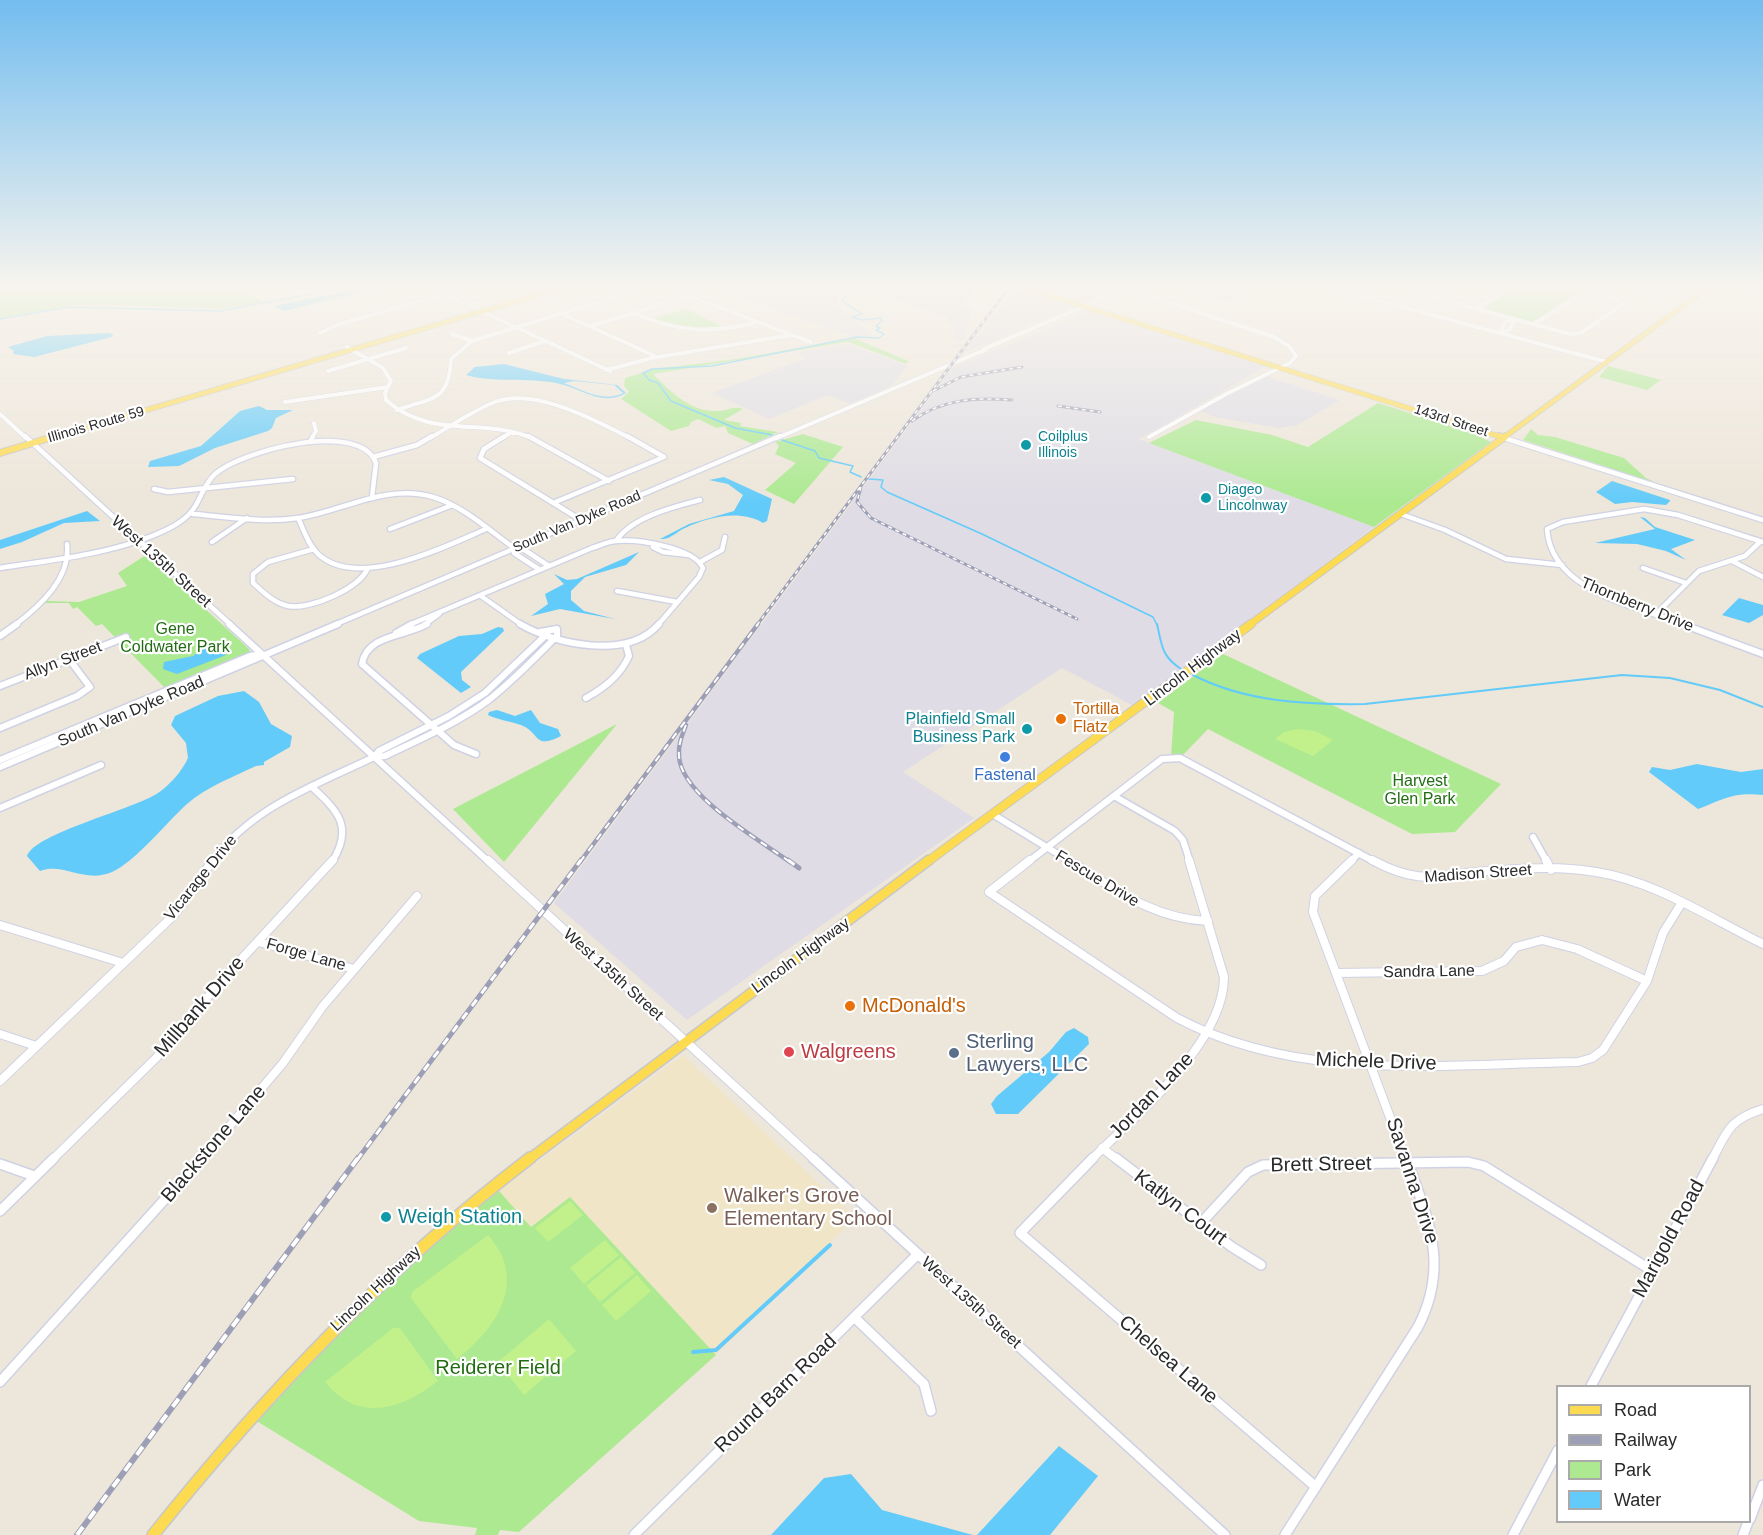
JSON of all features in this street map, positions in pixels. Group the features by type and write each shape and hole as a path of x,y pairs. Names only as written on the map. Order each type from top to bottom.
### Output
{"main road":[{"name":"Illinois Route 59","path":"0,451 303,361"},
{"name":"Illinois Route 59","path":"30,442 310,361"},
{"name":"143rd Street","path":"1258,361 1504,438"},
{"name":"Lincoln Highway","path":"153,1535 213,1460 295,1368 417,1250 479,1197 685,1041 994,816 1607,362"},
{"path":"195,395 206,389"}],"street":[{"path":"328,371 363,361"},
{"path":"370,361 390,375 392,381 385,393 386,400 415,419 451,426 513,432 538,441 609,481"},
{"path":"398,410 441,394 450,382 451,361"},
{"path":"588,361 608,370 643,361"},
{"name":"South Van Dyke Road","path":"0,767 252,660 261,654 959,361"},
{"path":"1149,437 1293,361"},
{"path":"1602,361 1607,362"},
{"path":"285,402 315,401 352,391 388,387"},
{"path":"373,457 417,445 499,400 546,403 589,417 664,458 553,503"},
{"name":"West 135th Street","path":"0,414 1225,1535"},
{"path":"310,442 316,431 314,423"},
{"path":"513,432 484,449 480,458 581,520"},
{"name":"143rd Street","path":"1504,438 1763,520"},
{"path":"0,568 94,554 172,527 193,514 205,488 218,471 240,458 266,449 310,442 346,444 363,450 373,457 376,468 370,485 372,497"},
{"path":"154,489 168,492 293,479"},
{"path":"193,514 247,518 298,518 372,497 416,494 434,498 450,506 514,548 523,549 549,566"},
{"path":"616,541 618,535 628,528 681,505 700,500"},
{"path":"390,529 450,506"},
{"name":"Thornberry Drive","path":"1762,542 1678,515 1636,510 1552,525 1546,530 1548,542 1569,577 1586,588 1763,654"},
{"path":"1400,515 1448,532 1506,559 1532,564 1562,565"},
{"path":"212,542 247,518"},
{"path":"298,518 314,549 332,562 368,568 393,565 427,556 486,529"},
{"path":"700,562 722,550 725,537"},
{"path":"476,754 454,745 362,664 362,656 367,650 396,633 425,624 440,614 549,566 600,544 616,541 653,547 663,552 689,555 700,562 703,568 701,574 649,636 626,645 601,645 539,632 523,626 481,596"},
{"path":"1656,614 1699,571 1745,556 1762,542"},
{"path":"0,636 22,621 44,599 68,558 70,552 68,544"},
{"path":"514,548 514,553 540,570"},
{"path":"314,549 268,562 253,574 253,583 274,601 291,607 317,601 350,588 363,578 368,568"},
{"path":"1732,561 1763,577"},
{"path":"1643,568 1686,583"},
{"path":"617,591 677,602"},
{"path":"539,632 548,628 557,629 557,636"},
{"name":"Vicarage Drive","path":"374,757 379,751 472,701 503,679 547,634"},
{"name":"Vicarage Drive","path":"0,1081 174,915 222,848 237,833 264,812 374,757 385,756 480,705 511,682 557,636"},
{"name":"Allyn Street","path":"0,686 126,637"},
{"path":"586,698 604,688 623,666 629,656 626,645"},
{"name":"South Van Dyke Road","path":"0,760 250,656 261,654"},
{"path":"0,728 77,696 90,687 88,681 69,659"},
{"path":"521,662 531,663"},
{"path":"503,679 511,682"},
{"path":"472,701 480,705"},
{"name":"Madison Street","path":"1114,796 1162,759 1171,757 1189,762 1394,872 1425,880 1503,870 1596,871 1616,875 1763,944"},
{"path":"0,808 100,765"},
{"name":"Millbank Drive","path":"0,1211 157,1057 223,979 328,869 344,839 345,825 340,814 312,787"},
{"path":"1047,848 1114,796"},
{"name":"Jordan Lane","path":"1020,1233 1193,1056 1206,1034 1224,992 1224,977 1183,840 1175,831 1114,796"},
{"name":"Fescue Drive","path":"994,816 1148,909 1184,920 1208,921"},
{"path":"1533,837 1551,870"},
{"name":"Michele Drive","path":"1047,848 989,892 1177,1018 1206,1034 1274,1054 1371,1065 1569,1062 1592,1058 1603,1050 1647,981 1663,933 1681,904"},
{"name":"Savanna Drive","path":"1284,1535 1429,1308 1435,1284 1437,1258 1430,1223 1336,973 1313,903 1315,896 1359,853"},
{"name":"Blackstone Lane","path":"0,1382 203,1157 283,1063 312,1021 354,969 417,896"},
{"path":"0,925 123,963"},
{"name":"Sandra Lane","path":"1336,973 1482,971 1504,962 1516,947 1542,940 1577,949 1647,981"},
{"name":"Forge Lane","path":"259,942 354,969"},
{"path":"0,1034 36,1046"},
{"name":"Marigold Road","path":"1592,1385 1731,1124 1743,1115 1763,1109"},
{"name":"Katlyn Court","path":"1102,1148 1261,1265"},
{"name":"Brett Street","path":"1201,1223 1248,1172 1263,1165 1468,1162 1484,1166 1651,1270"},
{"path":"0,1164 34,1176"},
{"name":"Chelsea Lane","path":"1020,1233 1316,1487"},
{"name":"Round Barn Road","path":"634,1535 918,1254"},
{"path":"855,1318 924,1384 931,1411"},
{"path":"1514,1535 1556,1452"},
{"path":"1751,1515 1763,1485"}],"shaded area":[{"path":"799,361 893,361 908,366 891,386 850,404 828,395 769,419 712,393"},
{"path":"970,361 1245,361 1265,367 1139,439 1374,527 1134,706 1062,668 903,772 974,818 687,1020 554,903 952,368"},
{"path":"1265,376 1340,400 1296,426 1279,428 1215,417 1200,411"},
{"name":"Walker's Grove Elementary School","path":"683,1055 855,1218 716,1355 570,1198 531,1228 499,1191"}],"green space":[{"path":"734,361 653,374 674,394 697,408 719,411 743,409 724,420 741,423 740,426 778,432 753,444 728,433 725,426 717,428 698,419 691,422 689,426 671,431 621,399 629,392 624,386 625,378 654,369"},
{"path":"1608,366 1661,380 1647,390 1599,377"},
{"path":"1378,403 1467,431 1491,442 1374,527 1149,443 1196,420 1272,435 1308,447"},
{"path":"1531,429 1538,435 1555,437 1624,458 1646,478 1656,483 1523,440"},
{"path":"803,434 843,447 794,504 765,490 796,463 775,454 779,446 775,442"},
{"name":"Gene Coldwater Park","path":"146,555 249,649 250,653 166,689 102,624 96,626 77,607 73,609 69,603 43,603 45,601 79,602 127,586 118,573"},
{"name":"Harvest Glen Park","path":"1223,654 1501,784 1455,832 1412,834 1208,729 1180,758 1171,757 1174,712 1158,703"},
{"path":"617,724 504,862 453,809"},
{"path":"1298,729 1315,731 1333,740 1313,756 1275,739 1284,732"},
{"name":"Reiderer Field","path":"499,1191 531,1227 570,1197 716,1355 519,1532 500,1530 498,1535 475,1535 477,1528 419,1521 255,1420 342,1330 403,1272"},
{"path":"570,1201 583,1215 548,1242 535,1228"},
{"path":"488,1235 500,1252 506,1269 507,1286 503,1303 484,1333 457,1359 411,1298 412,1292"},
{"path":"605,1240 619,1255 584,1284 570,1268"},
{"path":"621,1257 635,1273 600,1302 586,1286"},
{"path":"637,1275 651,1291 616,1321 602,1305"},
{"path":"549,1319 576,1351 524,1395 498,1362"},
{"path":"393,1328 400,1328 438,1381 409,1399 380,1408 351,1403 338,1395 325,1382"}],"water":[{"path":"504,364 564,379 617,385 626,393 618,397 602,398 552,382 490,379 466,375 475,367","holes":["574,381 614,385 623,393 608,397 586,392 564,383"]},
{"path":"259,406 267,410 293,410 276,418 272,428 268,431 215,448 179,466 148,467 150,461 201,446 240,411"},
{"path":"724,477 772,499 767,521 763,523 744,516 724,516 694,524 670,537 660,539 689,524 734,511 743,495 728,484 709,480"},
{"path":"1612,481 1670,501 1666,505 1632,502 1615,504 1596,492"},
{"path":"87,511 100,521 64,523 0,549 0,540"},
{"path":"1640,517 1645,518 1655,527 1695,540 1671,549 1686,560 1666,551 1637,544 1595,543 1655,529"},
{"path":"639,552 626,565 585,577 571,591 571,600 584,611 615,619 560,609 531,616 548,604 545,594 564,584 554,574 567,580 577,579"},
{"path":"1739,598 1763,605 1763,615 1749,623 1722,615"},
{"path":"498,627 503,628 504,631 461,672 462,680 471,687 461,693 417,658 420,654 459,636 482,634"},
{"path":"212,643 226,655 177,674 163,669 164,662 193,656"},
{"path":"244,691 259,702 271,724 292,736 290,747 264,762 264,765 256,766 229,778 194,798 141,851 112,872 92,876 57,869 40,871 27,856 34,847 66,830 146,799 162,790 179,773 188,758 186,743 171,725 175,716 218,696"},
{"path":"497,710 515,716 531,710 540,723 558,729 561,736 541,741 521,725 488,715 489,712"},
{"path":"1697,764 1741,772 1763,769 1763,795 1736,795 1698,809 1649,772 1652,767 1670,770"},
{"path":"1074,1028 1088,1037 1089,1044 1018,1114 996,1114 991,1104 997,1096 1049,1052 1066,1032"},
{"path":"1059,1446 1098,1476 1050,1535 977,1535"},
{"path":"851,1474 882,1510 973,1535 771,1535 824,1478"}],"waterway":[{"path":"739,361 712,366 652,369 643,373 649,380 658,383 671,401 735,428 772,435"},
{"path":"782,440 815,451 819,458 853,466 850,472 861,477"},
{"path":"869,479 883,480 881,487 887,492 982,534 1153,617 1157,625"},
{"path":"1157,624 1166,655 1181,669"},
{"path":"1193,675 1213,684 1255,696 1277,700 1343,704 1365,704 1622,675 1670,678 1720,690 1763,707"},
{"path":"693,1352 716,1350 830,1245"}],"railway":[{"path":"757,625 954,361"},
{"path":"933,391 961,377 1022,367"},
{"path":"912,421 935,408 960,401 1012,400"},
{"path":"1058,406 1100,412"},
{"path":"861,487 857,502 871,518 1077,619"},
{"path":"580,862 758,624"},
{"path":"686,725 679,756 683,771 693,786 724,816 790,862"},
{"path":"357,1160 581,860"},
{"path":"788,860 799,868"},
{"path":"77,1535 358,1158"}],"place":[{"name":"Coilplus Illinois","path":"1026,445"},
{"name":"Diageo Lincolnway","path":"1206,498"},
{"name":"Tortilla Flatz","path":"1061,719"},
{"name":"Plainfield Small Business Park","path":"1027,729"},
{"name":"Fastenal","path":"1005,757"},
{"name":"McDonald's","path":"850,1006"},
{"name":"Walgreens","path":"789,1052"},
{"name":"Sterling Lawyers, LLC","path":"954,1053"},
{"name":"Walker's Grove Elementary School","path":"712,1208"},
{"name":"Weigh Station","path":"386,1217"}]}
